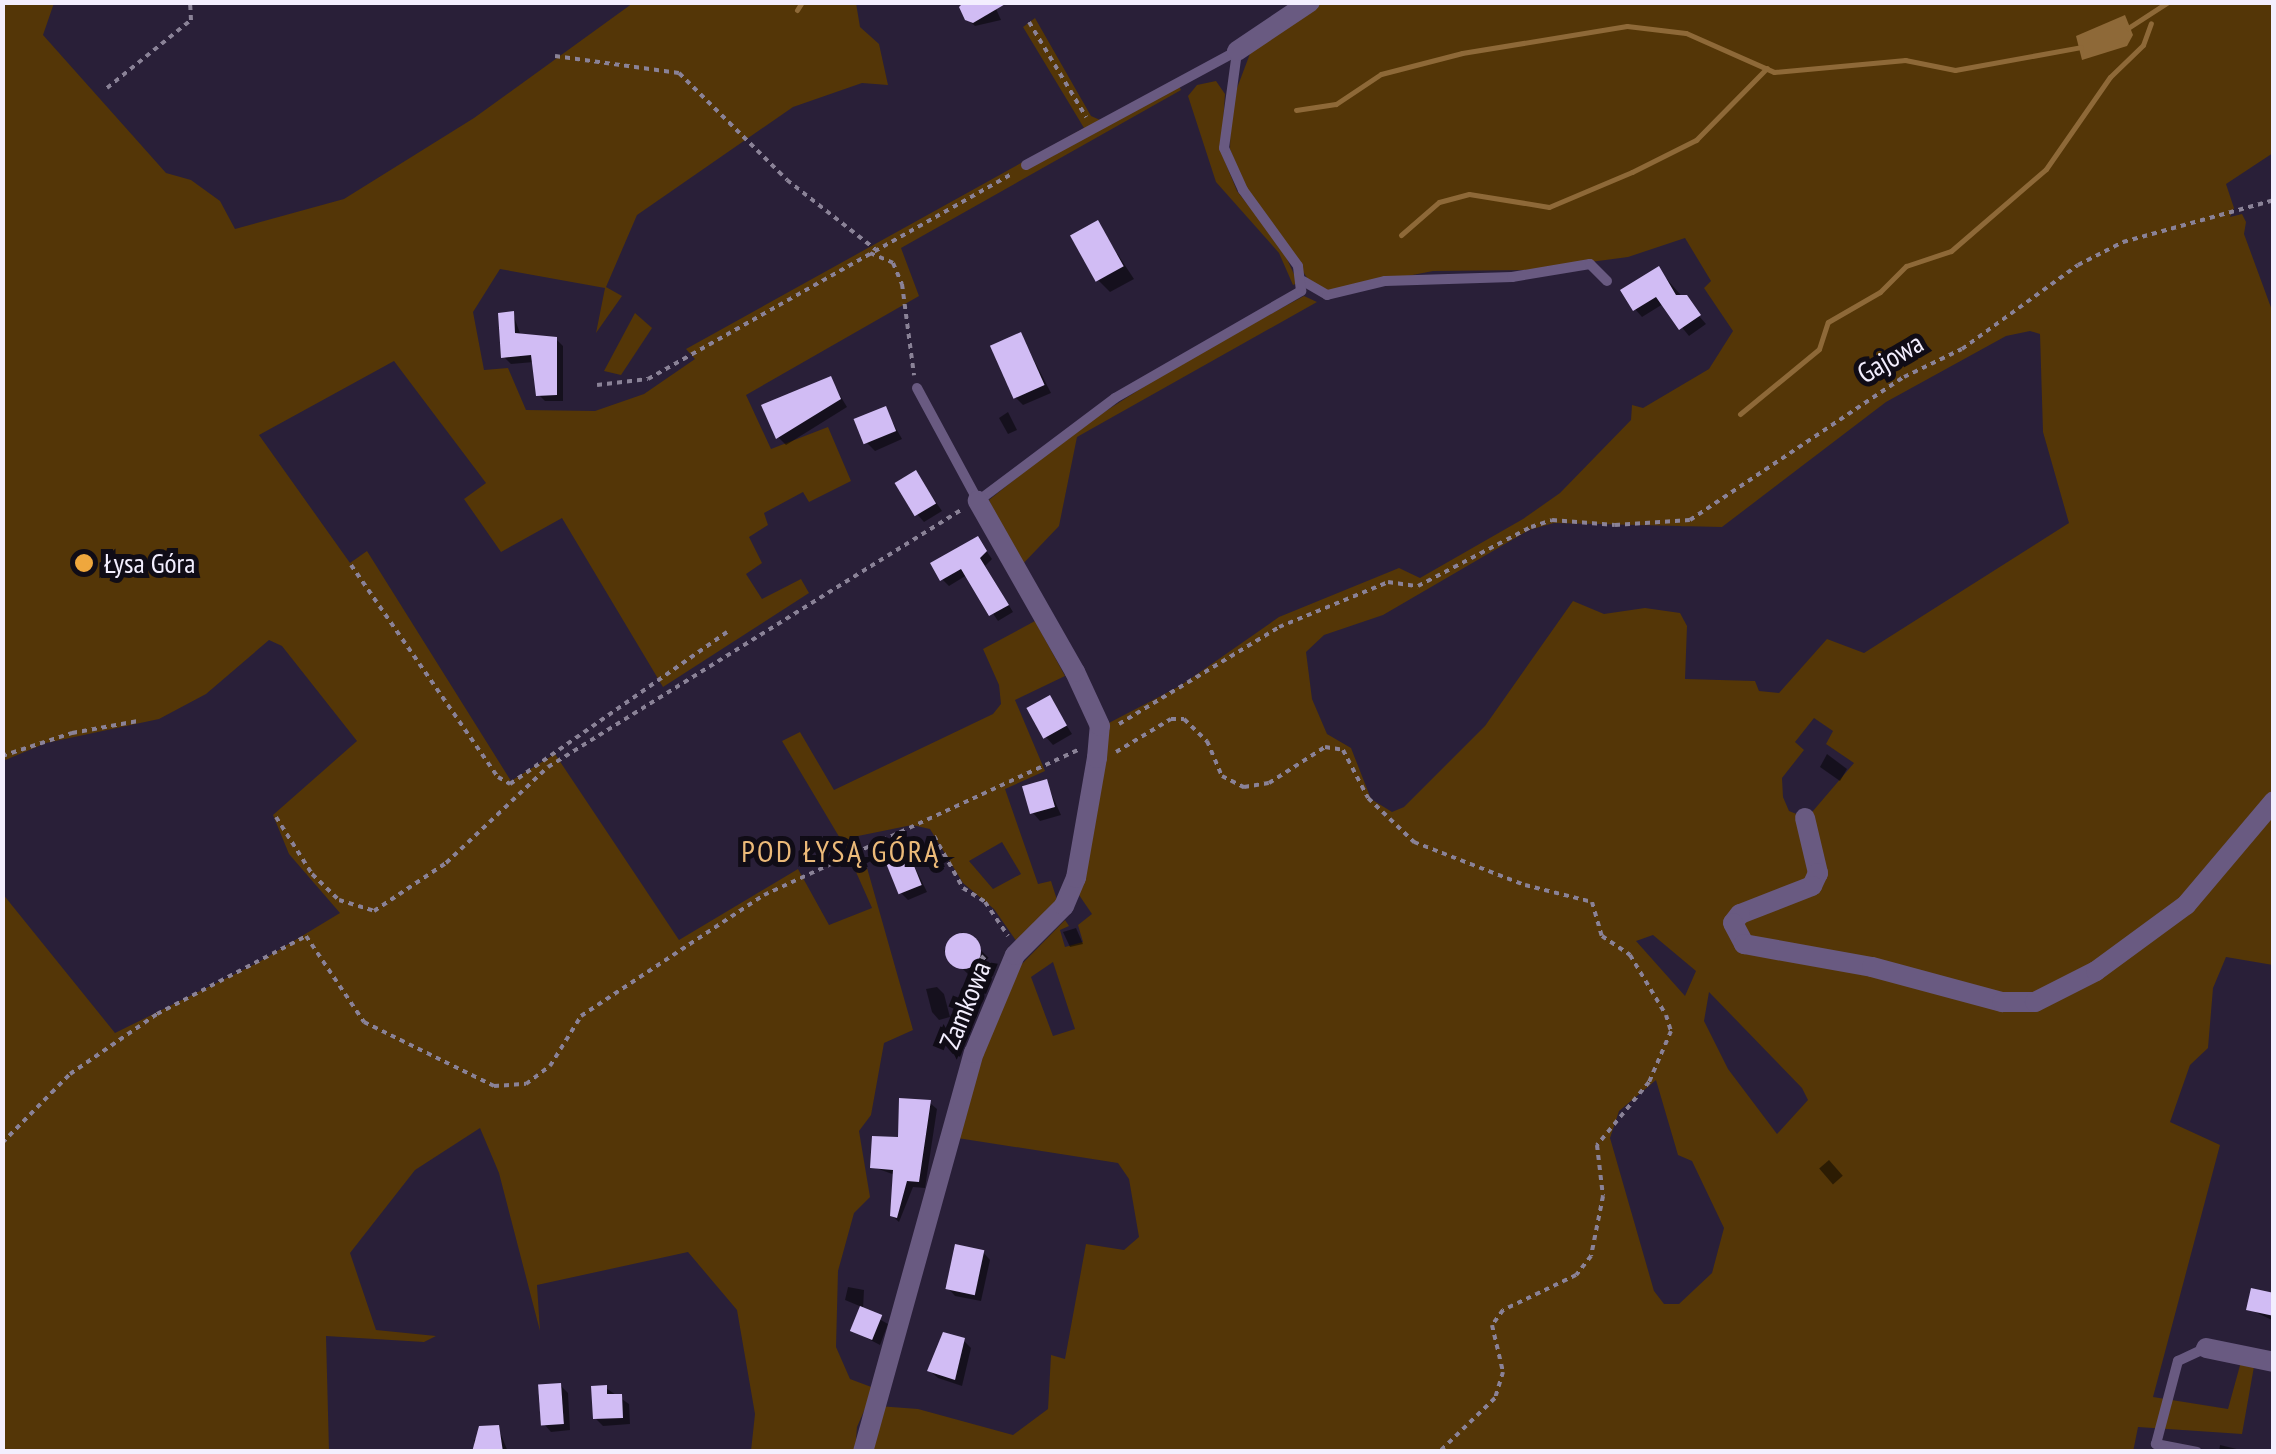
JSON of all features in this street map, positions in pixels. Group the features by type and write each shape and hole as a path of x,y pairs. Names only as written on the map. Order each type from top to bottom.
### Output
{"street":[{"path":"1238,51 1310,2"},
{"path":"978,501 1075,672 1098,743"},
{"name":"Zamkowa","path":"863,1452 974,1053 1018,953 1064,906 1076,878 1098,743"},
{"path":"1805,818 1818,873 1812,886 1740,914 1733,923 1744,944 1872,967 2002,1002 2034,1002 2096,971 2186,905 2274,801"},
{"path":"2206,1348 2274,1362"}],"lane":[{"path":"1026,166 1238,51"},
{"path":"1238,51 1224,148 1243,190 1285,244 1302,281 1326,295 1385,281 1512,277 1590,264 1607,281"},
{"path":"917,388 978,501 1079,422 1294,297 1302,281"},
{"path":"2197,1452 2156,1444 2173,1370 2193,1350 2206,1348"}],"path":[{"path":"107,88 191,20 190,2"},
{"path":"1029,22 1086,117 1102,125"},
{"path":"555,56 679,73 787,180 893,263 902,284 917,388"},
{"path":"597,385 648,379 1026,166"},
{"name":"Gajowa","path":"1098,743 1279,627 1388,582 1418,586 1531,527 1552,520 1690,520 1904,377 1962,349 2078,265 2123,242 2274,200"},
{"path":"276,817 312,874 339,900 374,911 446,863 548,767 900,543 978,501"},
{"path":"351,564 498,777 510,784 726,632"},
{"path":"2,1143 70,1074 114,1044 247,962 306,936 364,1022 494,1086 526,1084 550,1066 581,1016 764,895 1086,747 1098,743 1126,751 1171,720 1184,719 1206,741 1222,776 1244,788 1269,782 1325,747 1343,750 1368,798 1414,842 1524,885 1592,902 1602,936 1630,955 1671,1031 1649,1082 1597,1145 1604,1196 1592,1256 1564,1282 1503,1310 1492,1326 1503,1372 1495,1398 1439,1452"},
{"path":"2,756 138,721"},
{"path":"934,836 963,888 985,902 1018,953"}],"shaded area":[{"path":"1318,2 2273,3 2273,153 2226,184 2234,208 2230,217 2242,214 2246,222 2244,234 2273,313 2273,797 2237,832 2189,898 2053,993 2003,999 1893,968 1891,976 1998,1007 2031,1010 2066,996 2188,908 2242,835 2273,806 2273,965 2226,957 2213,988 2208,1048 2190,1065 2170,1122 2220,1145 2153,1397 2228,1409 2242,1358 2255,1361 2242,1434 2138,1427 2133,1452 869,1452 878,1406 918,1409 1013,1435 1048,1409 1051,1355 1065,1359 1086,1244 1124,1250 1139,1237 1129,1179 1118,1163 951,1137 1016,970 1065,920 1069,926 1060,930 1065,947 1083,942 1078,925 1092,914 1077,892 1086,822 1106,750 1103,726 1180,686 1279,617 1399,568 1420,578 1523,519 1560,493 1631,420 1632,405 1643,408 1709,369 1733,331 1704,288 1711,281 1685,238 1628,257 1530,270 1433,271 1330,291 1312,285 1245,187 1230,149 1231,104 1251,51","holes":["2030,331 2040,334 2043,432 2069,523 1864,653 1827,639 1779,693 1759,691 1755,681 1685,679 1687,626 1680,613 1645,608 1604,614 1573,601 1485,726 1404,807 1392,812 1371,799 1351,748 1327,734 1312,699 1306,652 1324,635 1383,615 1529,530 1554,523 1722,527 1886,402 2006,336","1814,718 1833,731 1826,744 1854,763 1807,818 1822,870 1813,869 1804,817 1789,811 1783,797 1782,778 1804,750 1795,742","1653,935 1696,971 1685,996 1636,941","1053,962 1075,1029 1053,1036 1031,977","1709,992 1802,1088 1808,1100 1777,1134 1728,1069 1704,1021","1656,1080 1678,1155 1692,1161 1724,1228 1712,1273 1679,1304 1664,1304 1654,1291 1610,1138 1619,1111"]},
{"path":"3,3 54,3 43,35 166,173 191,180 220,201 235,229 344,199 474,118 633,3 856,3 860,27 879,44 888,85 862,83 793,107 637,215 606,287 622,296 596,333 605,288 500,269 473,312 484,370 508,368 526,410 595,411 644,394 695,359 686,349 1084,128 1023,27 1035,18 1091,116 1100,120 1176,79 1181,90 901,248 919,296 746,395 771,449 828,427 851,481 809,502 803,492 764,513 768,525 749,537 762,563 746,574 762,599 801,579 809,593 663,687 562,518 501,552 464,499 486,483 394,361 259,435 350,563 367,551 511,781 555,754 679,940 798,869 829,925 872,908 844,845 782,741 800,732 834,790 993,714 1001,704 999,685 983,649 1035,621 1065,676 1015,700 1045,771 1005,789 1038,884 1051,881 1058,903 1019,945 994,909 963,883 930,829 912,825 858,836 913,1030 884,1043 871,1115 859,1131 870,1197 854,1213 838,1271 836,1347 850,1379 874,1388 857,1427 855,1451 751,1451 755,1414 737,1310 688,1252 537,1285 540,1331 499,1173 480,1128 415,1170 350,1253 376,1330 436,1336 424,1342 326,1336 329,1451 3,1451 2,893 115,1033 259,962 340,913 289,854 273,815 357,741 282,646 269,640 206,694 159,719 46,743 3,761","holes":["1002,842 1021,874 993,889 969,861"]},
{"path":"2125,15 2133,35 2127,46 2082,60 2076,36"},
{"path":"1216,81 1225,94 1221,152 1237,191 1282,248 1298,283 1293,285 1279,253 1216,182 1188,96 1197,85"},
{"path":"1304,296 1317,302 1077,437 1059,526 1019,568 989,500 1076,430 1192,356"},
{"path":"635,313 652,328 621,375 604,371"}],"building":[{"path":"964,2 1007,3 973,23 965,20 959,7"},
{"path":"1098,220 1124,266 1096,282 1070,236"},
{"path":"1659,266 1676,295 1687,295 1701,315 1679,330 1656,297 1633,311 1620,290"},
{"path":"514,311 515,333 557,337 557,395 536,396 531,355 501,358 498,313"},
{"path":"1021,332 1045,385 1014,399 990,346"},
{"path":"831,376 841,399 776,439 761,405"},
{"path":"886,406 896,431 864,444 854,419"},
{"path":"916,470 936,503 915,516 895,483"},
{"path":"978,536 987,551 980,558 1009,605 989,616 961,569 940,581 930,563"},
{"path":"1050,695 1067,726 1043,739 1026,708"},
{"path":"1047,779 1055,807 1030,814 1022,786"},
{"path":"906,846 922,885 899,894 883,855"},
{"path":"963,933 976,938 981,951 976,964 963,969 950,964 945,951 950,938"},
{"path":"899,1098 931,1100 919,1182 907,1181 897,1218 890,1216 893,1170 870,1168 872,1136 898,1137"},
{"path":"955,1244 984,1250 975,1295 945,1289"},
{"path":"2251,1288 2274,1293 2274,1316 2246,1310"},
{"path":"860,1306 882,1315 872,1340 850,1331"},
{"path":"943,1332 965,1338 955,1380 927,1371"},
{"path":"561,1383 564,1424 541,1426 538,1385"},
{"path":"607,1385 607,1394 622,1394 623,1418 593,1419 591,1386"},
{"path":"499,1425 503,1452 472,1452 479,1426"}],"waterway":[{"path":"797,10 802,2"},
{"path":"2128,28 2168,2"},
{"path":"1740,414 1819,349 1828,322 1880,292 1906,266 1951,251 2046,169 2110,77 2143,45 2151,23"},
{"path":"1296,110 1336,104 1381,74 1462,53 1627,26 1686,33 1774,72 1905,60 1955,70 2081,47"},
{"path":"1401,235 1439,202 1469,194 1549,207 1632,172 1696,140 1767,68"}],"place":[{"name":"Łysa Góra","path":"84,563"}],"district":[{"name":"POD ŁYSĄ GÓRĄ","path":"841,851"}]}
